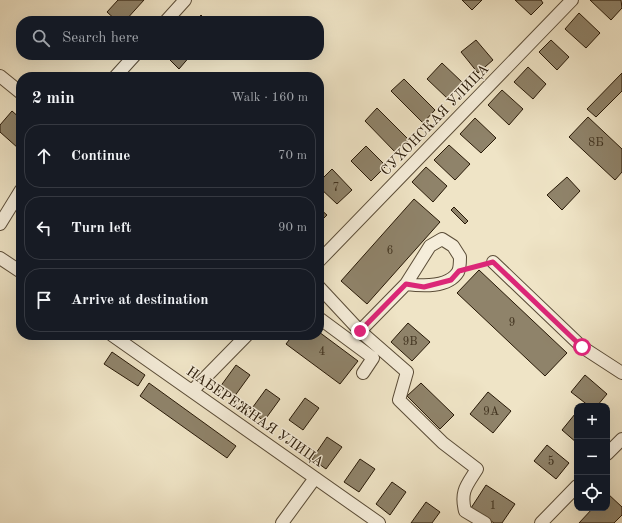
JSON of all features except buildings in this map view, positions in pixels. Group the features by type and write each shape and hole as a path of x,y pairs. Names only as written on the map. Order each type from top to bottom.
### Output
{"street":[{"path":"171,16 185,0"},
{"name":"СУХОНСКАЯ УЛИЦА","path":"324,256 572,0"},
{"path":"120,72 130,60"},
{"path":"0,76 16,90"},
{"path":"0,224 16,198"},
{"path":"360,331 406,284 430,246 442,239 453,246 460,257 459,271 451,280 424,287 406,284"},
{"path":"0,258 16,269"},
{"path":"493,262 582,347 622,373"},
{"path":"324,292 360,331 407,372 399,400 443,443 477,469 464,489 462,499 465,511 485,523"},
{"path":"324,322 373,358 363,373"},
{"name":"НАБЕРЕЖНАЯ УЛИЦА","path":"119,340 193,390 379,523"},
{"path":"193,390 242,340"},
{"path":"610,451 622,440"},
{"path":"282,523 315,478"},
{"path":"541,523 574,489"}],"path":[{"path":"459,271 493,262"}],"route":[{"path":"360,331 406,284 424,287 451,280 459,271 493,262 582,347"}]}
